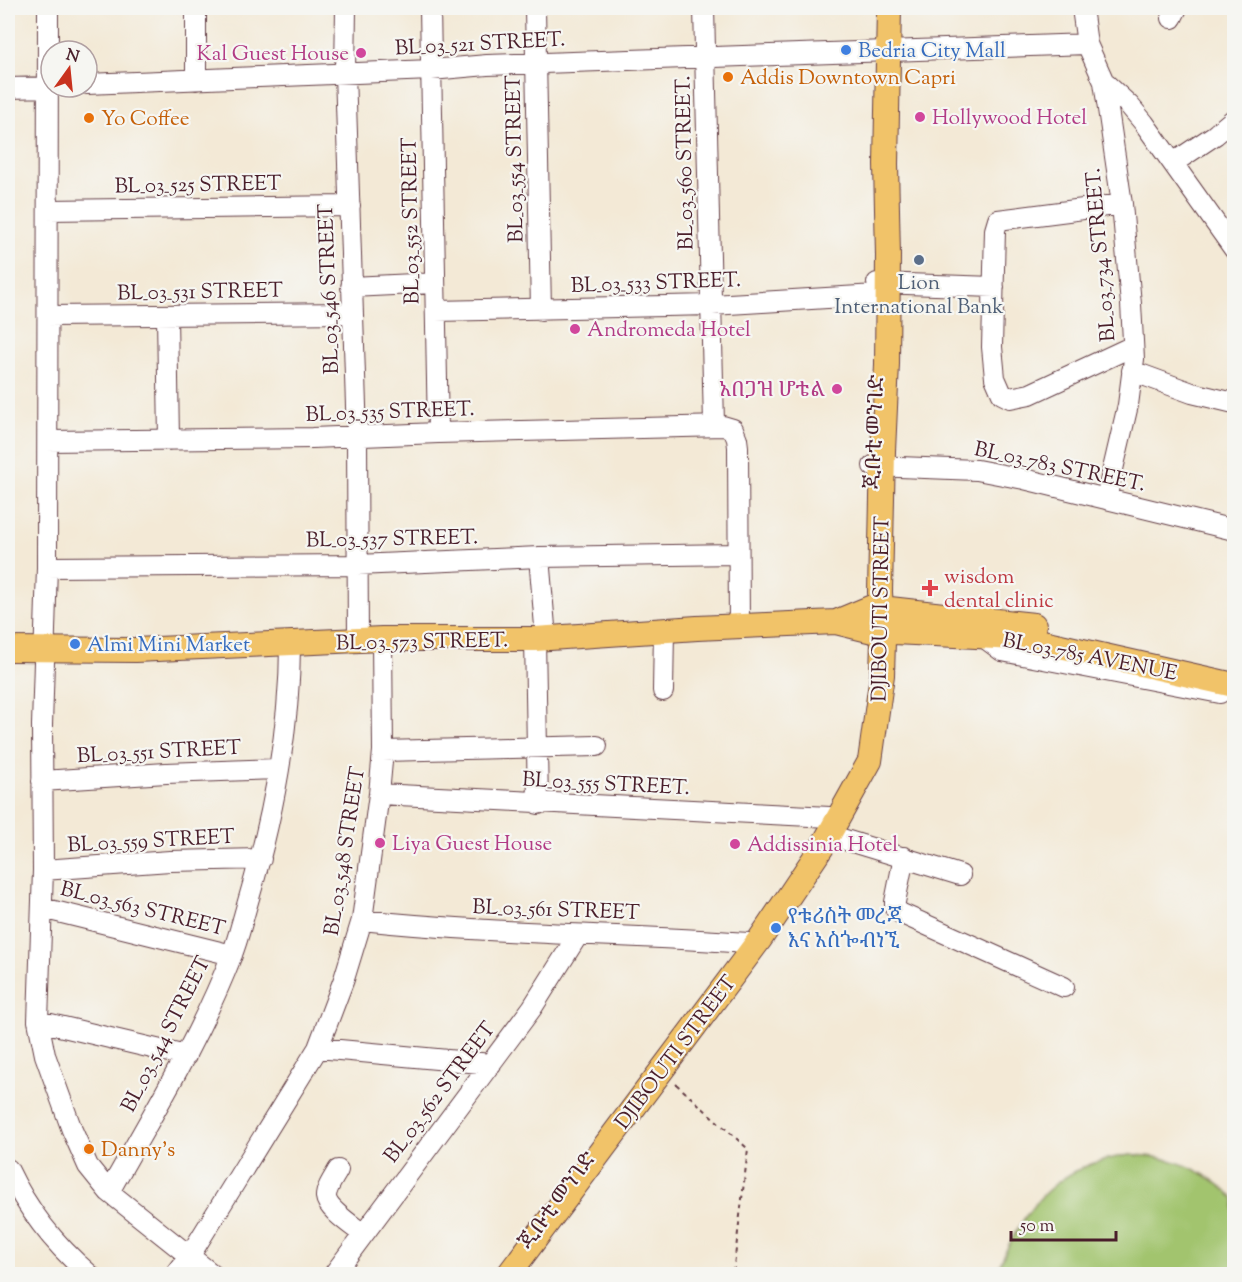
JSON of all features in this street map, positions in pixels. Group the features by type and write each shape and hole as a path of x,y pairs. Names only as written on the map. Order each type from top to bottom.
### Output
{"main road":[{"path":"877,8 883,52"},
{"path":"880,287 883,52 889,8"},
{"name":"DJIBOUTI STREET","path":"876,593 878,466 887,364 880,287"},
{"path":"836,622 876,593"},
{"name":"BL_03_785 AVENUE","path":"876,593 922,612 1035,625 1234,669"},
{"name":"ጂቡቲ መንገድ","path":"504,1275 749,943 829,826 865,750 878,665 876,593"},
{"name":"BL_03_785 AVENUE","path":"836,622 878,631 1038,641 1234,685"},
{"name":"BL_03_573 STREET.","path":"8,649 135,650 290,645 382,639 541,638 836,622"},
{"path":"878,665 910,646 939,634"},
{"name":"DJIBOUTI STREET","path":"509,1275 760,939 829,826"}],"street":[{"path":"48,8 48,39"},
{"path":"196,8 196,80"},
{"name":"BL_03_546 STREET","path":"345,8 345,73 357,436 358,641"},
{"name":"BL_03_552 STREET","path":"430,8 438,433"},
{"name":"BL_03_554 STREET","path":"535,8 541,310"},
{"name":"BL_03_560 STREET.","path":"704,8 712,305 724,427 737,439 738,447 739,627"},
{"name":"BL_03_734 STREET.","path":"1083,8 1088,44 1104,82 1130,276 1132,371 1128,405 1106,499"},
{"name":"BL_03_521 STREET.","path":"99,84 706,57 1088,44"},
{"path":"1104,82 1129,105 1234,249"},
{"path":"8,88 39,87"},
{"path":"49,99 47,567 42,781 43,870 38,1021 45,1054 72,1130 88,1166 109,1192 212,1275"},
{"path":"1173,163 1234,119"},
{"path":"1122,204 998,220 994,230 992,347 995,378 1002,394 1010,398 1030,394 1133,346"},
{"name":"BL_03_525 STREET","path":"48,210 350,206"},
{"path":"351,287 435,283"},
{"name":"BL_03_533 STREET.","path":"436,311 712,305 880,287 994,287"},
{"name":"BL_03_531 STREET","path":"48,316 352,313"},
{"path":"167,315 169,440"},
{"path":"1132,371 1192,393 1234,403"},
{"name":"BL_03_535 STREET.","path":"48,441 312,438 724,427"},
{"name":"BL_03_783 STREET.","path":"878,466 977,470 1234,530"},
{"name":"BL_03_537 STREET.","path":"47,567 357,565 540,557 737,554"},
{"path":"538,804 540,557"},
{"path":"663,691 664,630"},
{"path":"982,636 1002,651 1234,696"},
{"name":"BL_03_548 STREET","path":"176,1275 318,1048 344,979 362,920 379,794 383,751 382,639"},
{"name":"BL_03_544 STREET","path":"109,1192 186,1056 232,955 261,859 278,769 290,681 290,645"},
{"path":"383,751 597,746"},
{"name":"BL_03_551 STREET","path":"42,781 278,769"},
{"name":"BL_03_555 STREET.","path":"379,794 829,826 904,857 960,875"},
{"path":"904,857 895,902 895,908 900,913 1064,987"},
{"name":"BL_03_559 STREET","path":"43,870 170,861 261,859"},
{"name":"BL_03_563 STREET","path":"42,908 232,955"},
{"name":"BL_03_561 STREET","path":"362,920 435,928 578,935 657,936 749,943"},
{"name":"BL_03_562 STREET","path":"334,1275 532,1008 578,935"},
{"path":"38,1021 186,1056"},
{"path":"318,1048 491,1064"},
{"path":"8,1169 28,1206 72,1259 89,1275"},
{"path":"338,1170 327,1189 326,1198 330,1207 363,1234"}],"path":[{"path":"656,1066 748,1149 733,1275"}],"green space":[{"path":"1130,1155 1159,1158 1187,1166 1211,1179 1234,1198 1234,1274 996,1274 1017,1229 1030,1210 1061,1179 1081,1168 1104,1160"}],"place":[{"name":"Bedria City Mall","path":"846,50"},
{"name":"Kal Guest House","path":"361,53"},
{"name":"Addis Downtown Capri","path":"728,77"},
{"name":"Hollywood Hotel","path":"920,117"},
{"name":"Yo Coffee","path":"89,118"},
{"name":"Lion International Bank","path":"919,260"},
{"name":"Andromeda Hotel","path":"575,329"},
{"name":"አበጋዝ ሆቴል","path":"837,389"},
{"name":"wisdom dental clinic","path":"930,588"},
{"name":"Almi Mini Market","path":"75,644"},
{"name":"Liya Guest House","path":"380,843"},
{"name":"Addissinia Hotel","path":"735,844"},
{"name":"የቱሪስት መረጃ እና አስጐብነኚ","path":"776,928"},
{"name":"Danny’s","path":"89,1149"}]}
